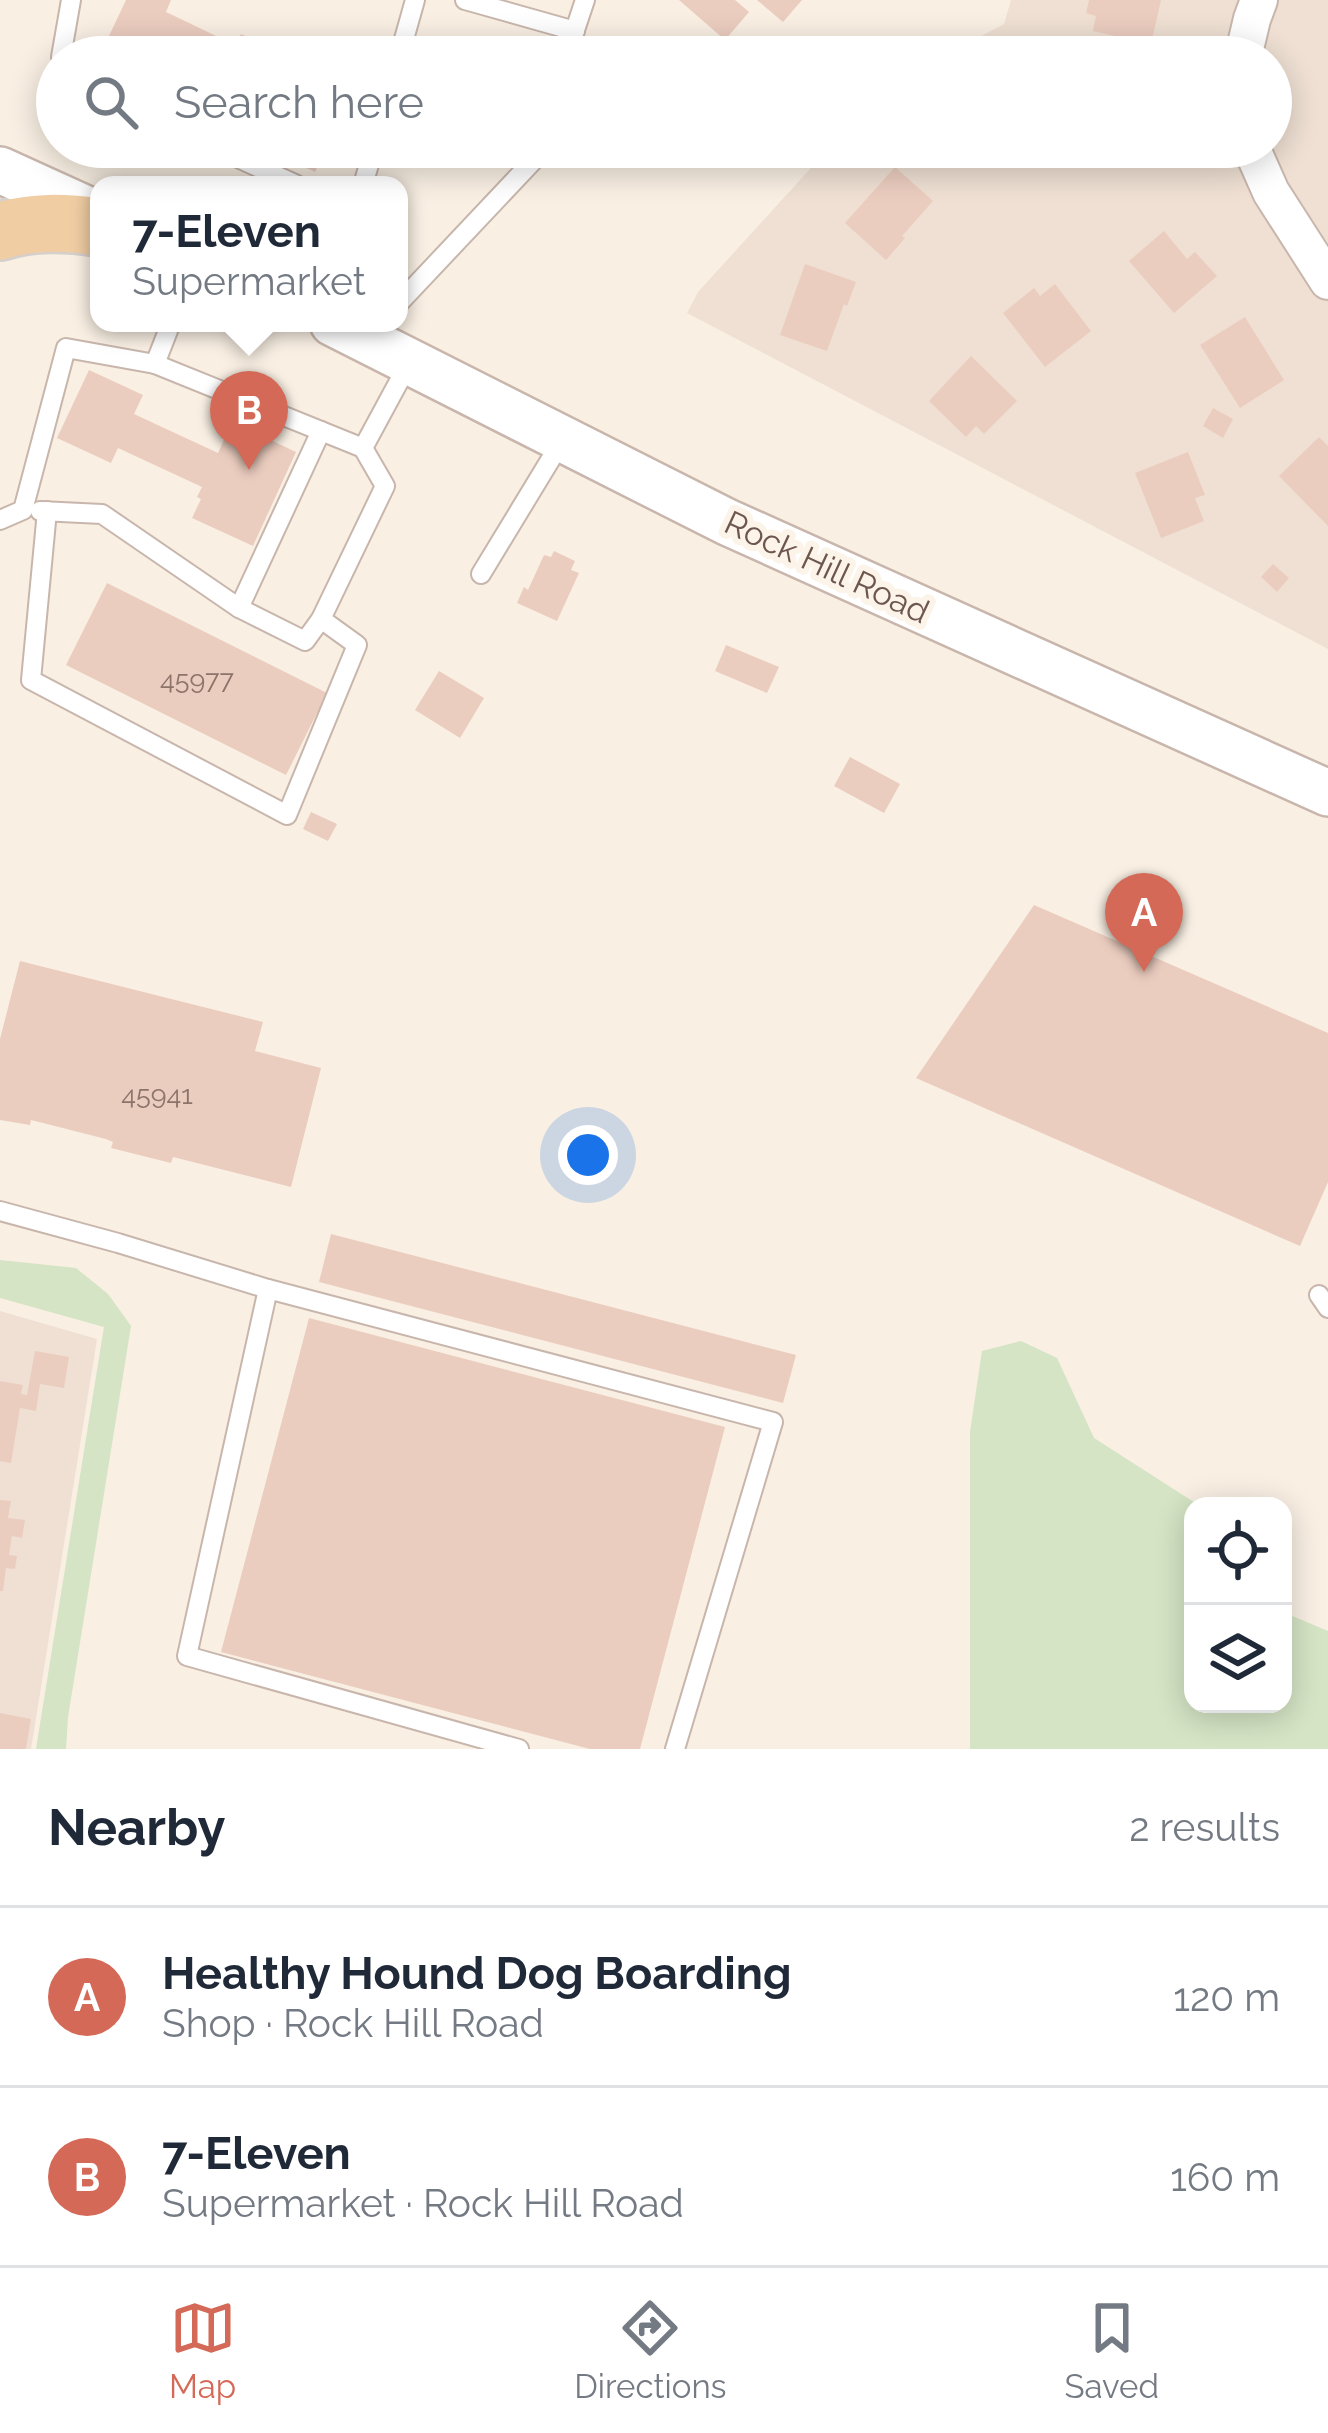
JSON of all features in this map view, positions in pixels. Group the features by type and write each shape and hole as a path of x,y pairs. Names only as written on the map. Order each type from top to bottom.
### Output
{"main road":[{"path":"0,231 25,224 90,226"}],"street":[{"path":"1248,36 1259,0"},
{"path":"1260,168 1270,192 1328,280"},
{"path":"0,170 90,211"},
{"name":"Rock Hill Road","path":"366,332 410,361 727,522 1328,793"}],"lane":[{"path":"65,36 71,0"},
{"path":"405,36 415,0"},
{"path":"465,0 574,31"},
{"path":"572,36 585,0"},
{"path":"408,294 526,168"},
{"path":"155,364 168,332"},
{"path":"0,520 23,510 102,514 239,608 305,641 321,619 386,487 363,448 155,364 66,348 23,510"},
{"path":"363,448 410,361"},
{"path":"239,608 321,431"},
{"path":"481,574 563,439"},
{"path":"47,512 31,680 287,814 357,645 321,619"},
{"path":"0,1211 268,1289 773,1422 675,1749"},
{"path":"268,1289 187,1656 519,1749"}],"shaded area":[{"path":"1011,0 1328,0 1328,649 687,313 698,292 811,168 1292,168 1292,36 981,36 1004,24"},
{"path":"0,1311 97,1339 31,1749 0,1749"}],"green space":[{"path":"0,1260 76,1268 108,1294 131,1326 66,1749 36,1749 104,1327 0,1298"},
{"path":"1021,1341 1057,1358 1094,1438 1186,1497 1184,1713 1292,1713 1292,1616 1328,1631 1328,1749 970,1749 970,1432 982,1351"}],"building":[{"path":"126,0 171,0 166,12 216,36 109,36"},
{"path":"679,0 735,0 749,12 728,36 720,36"},
{"path":"757,0 802,0 783,22"},
{"path":"1089,0 1161,0 1153,36 1093,31 1096,16 1086,13"},
{"path":"894,168 933,201 886,260 845,223"},
{"path":"1164,231 1187,259 1195,252 1217,276 1174,313 1129,261"},
{"path":"805,264 856,282 827,351 780,335"},
{"path":"1055,284 1091,331 1045,367 1003,313 1034,288 1040,296"},
{"path":"1245,317 1284,380 1240,408 1200,345"},
{"path":"971,356 1017,401 984,434 976,426 966,437 929,401"},
{"path":"89,370 143,395 134,414 218,453 232,422 296,452 253,546 192,518 202,487 118,448 111,463 57,438"},
{"path":"1213,408 1233,419 1223,438 1203,426"},
{"path":"1319,437 1328,446 1328,526 1279,476"},
{"path":"1188,452 1205,495 1195,498 1204,521 1161,538 1135,473"},
{"path":"554,551 575,561 571,570 579,573 557,621 517,603 544,555 551,557"},
{"path":"1273,564 1289,578 1277,592 1261,577"},
{"path":"107,583 327,693 286,775 66,665"},
{"path":"726,645 779,667 767,693 715,671"},
{"path":"439,671 484,698 460,738 415,710"},
{"path":"850,757 900,784 884,813 834,786"},
{"path":"311,812 337,824 328,841 303,829"},
{"path":"1034,905 1328,1033 1328,1182 1300,1246 916,1078"},
{"path":"20,961 263,1022 255,1051 321,1068 291,1187 173,1157 171,1163 111,1148 113,1142 106,1139 31,1120 30,1125 0,1120 0,1039"},
{"path":"331,1234 796,1355 783,1403 319,1282"},
{"path":"309,1318 725,1427 640,1749 590,1749 221,1652"},
{"path":"35,1351 69,1357 64,1388 40,1384 36,1411 20,1408 11,1463 0,1461 0,1381 23,1385 21,1394 27,1395"},
{"path":"0,1500 11,1501 8,1518 25,1520 22,1538 12,1536 9,1555 17,1556 15,1569 6,1568 3,1591 0,1591"},
{"path":"0,1713 31,1719 26,1749 0,1749"}],"place":[{"name":"7-Eleven","path":"249,470"},
{"name":"Healthy Hound Dog Boarding","path":"1144,972"}]}
